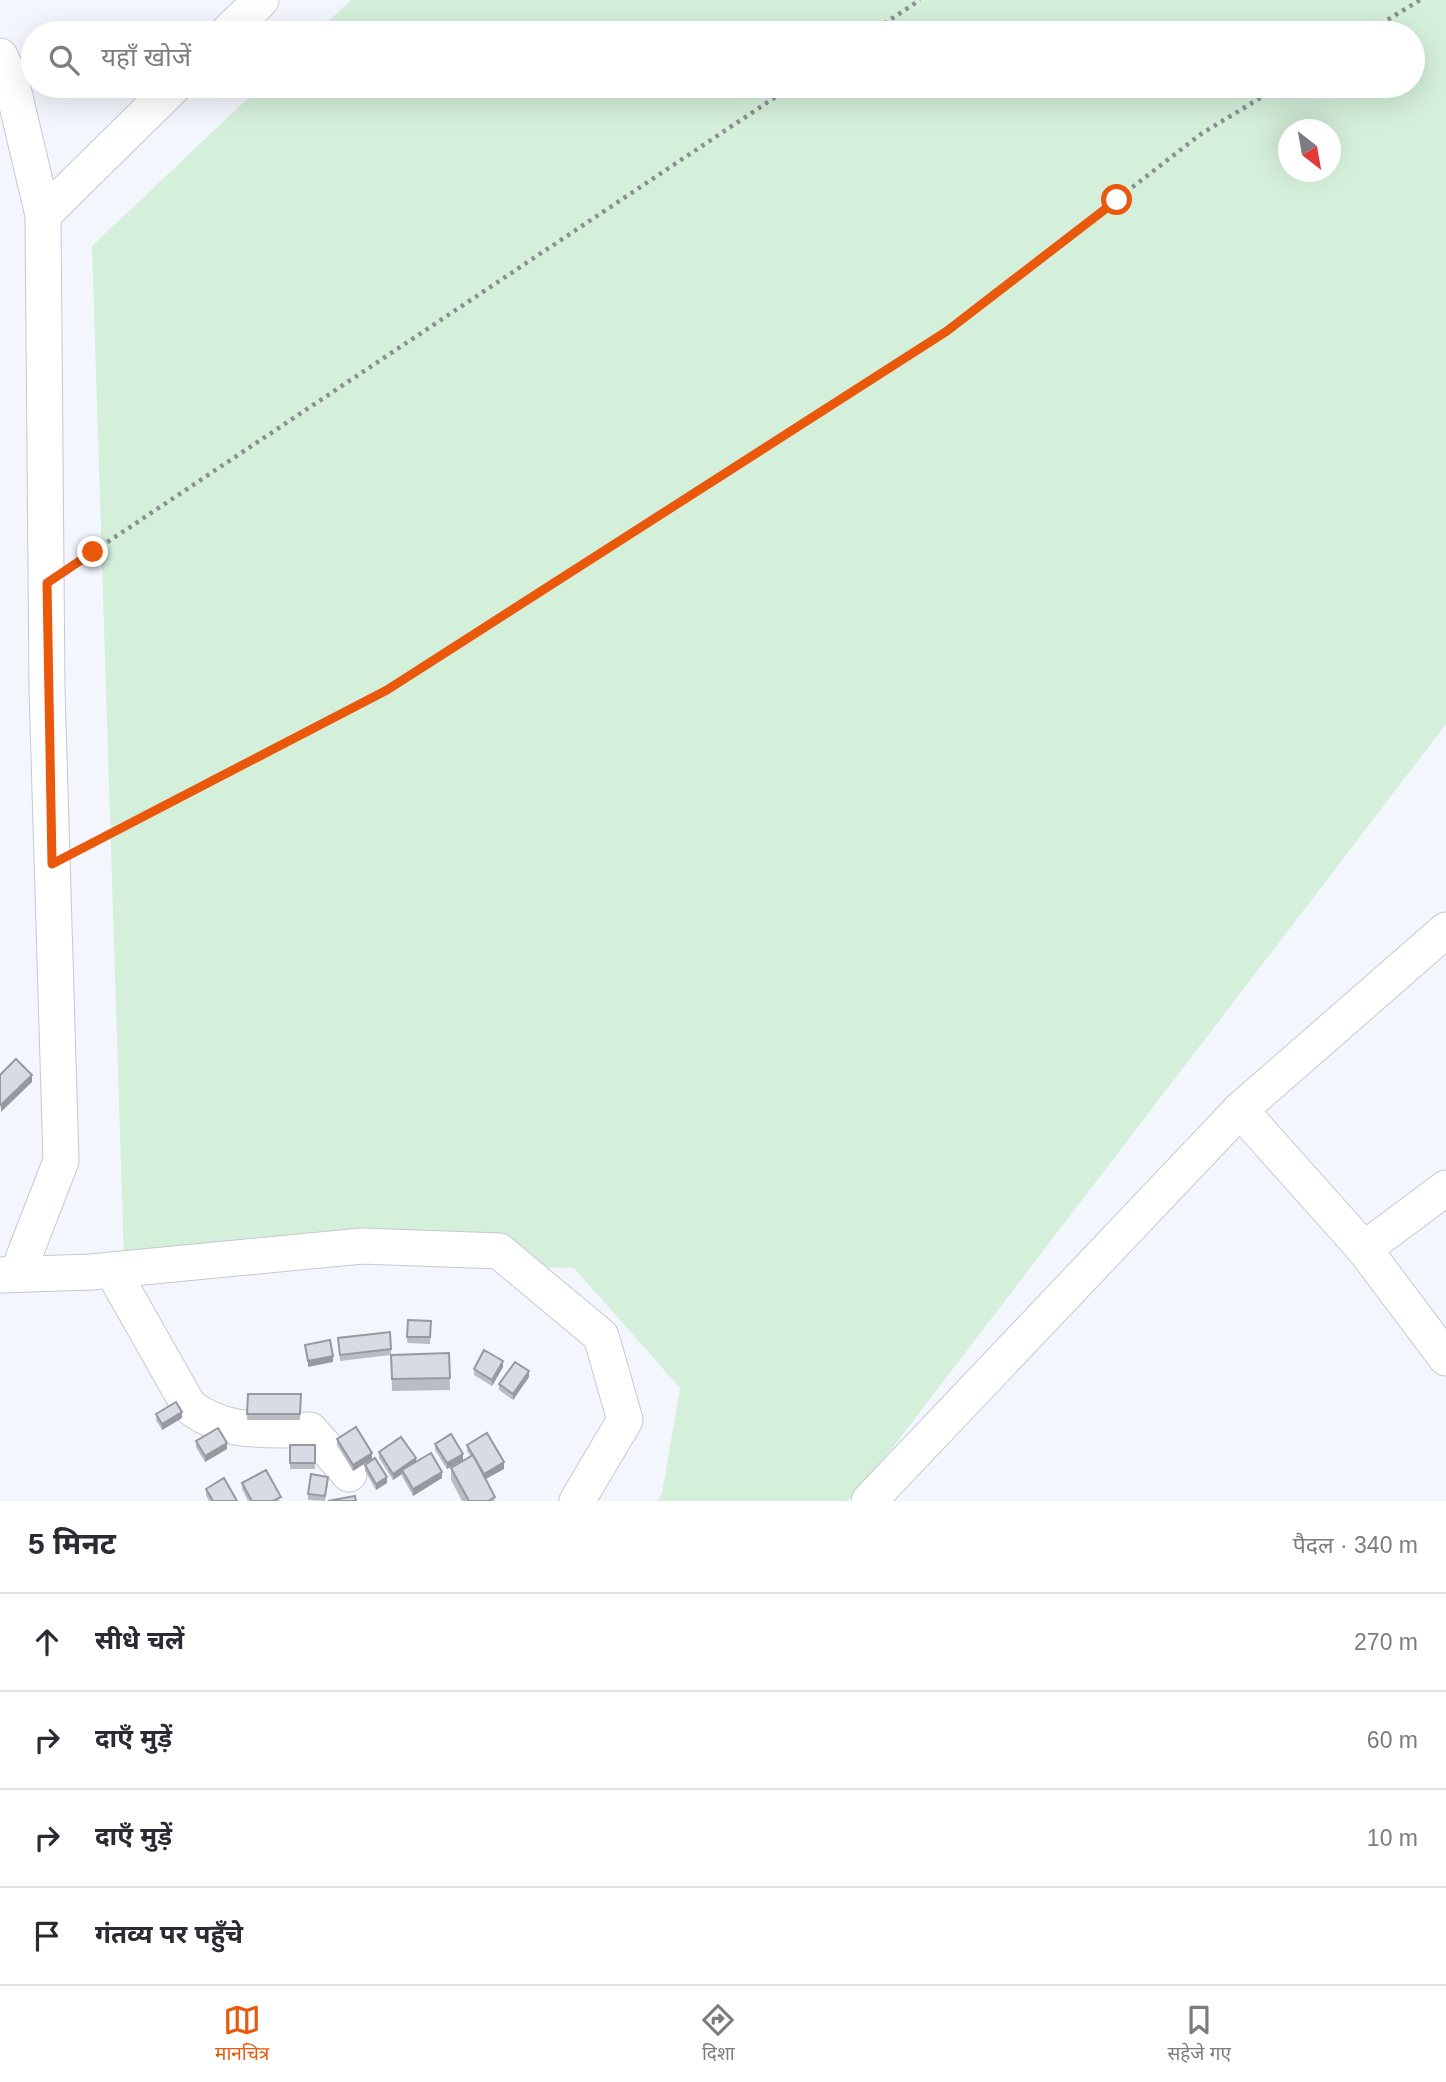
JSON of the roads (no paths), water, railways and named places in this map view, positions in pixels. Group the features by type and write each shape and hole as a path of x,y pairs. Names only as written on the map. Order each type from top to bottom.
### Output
{"street":[{"path":"239,21 261,0"},
{"path":"4,74 43,215 52,864 61,1161 9,1273 112,1270 362,1246 499,1251 601,1336 625,1420 577,1501"},
{"path":"43,215 162,98"},
{"path":"869,1501 1240,1110 1440,948"},
{"path":"1240,1110 1364,1249 1446,1358"},
{"path":"1364,1249 1446,1188"},
{"path":"112,1270 177,1387 205,1419 250,1431 310,1430 349,1474"}]}
